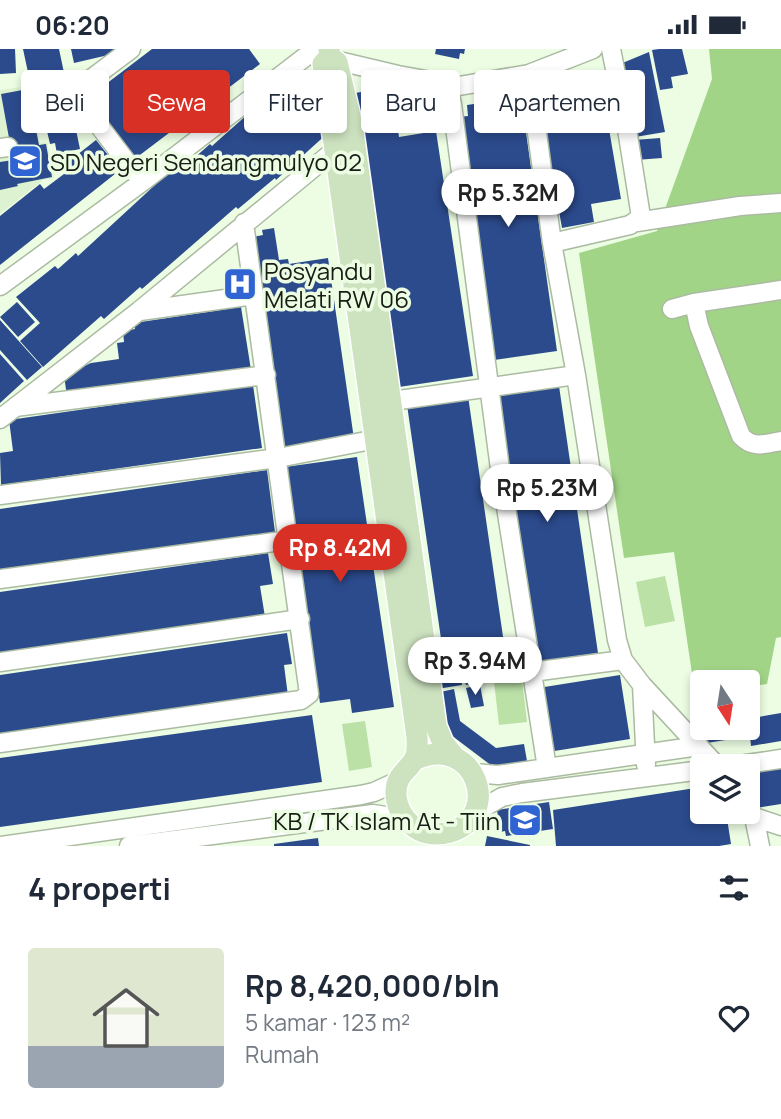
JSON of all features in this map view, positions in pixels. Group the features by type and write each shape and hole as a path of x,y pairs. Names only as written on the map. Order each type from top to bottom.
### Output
{"main road":[{"path":"414,759 417,737 374,439 351,194 352,125 337,62 329,53 323,64 335,150 351,194 392,401 436,726 443,743 474,773 478,786 474,813 455,839 441,835 429,840 405,819 398,807 398,781 404,769 414,759 427,754 453,755"}],"street":[{"path":"131,49 79,88 81,102 142,182"},
{"path":"540,70 593,49"},
{"path":"611,49 642,213 637,222"},
{"path":"0,286 309,54 329,53 382,70"},
{"path":"456,133 489,386 547,768"},
{"path":"536,133 617,640 623,660 642,685 707,754"},
{"path":"0,419 139,311 335,150"},
{"path":"552,243 637,222 740,206 781,204"},
{"path":"0,743 307,697 310,690 244,223"},
{"path":"672,309 694,303 781,290"},
{"path":"139,311 254,295"},
{"path":"694,303 699,326 741,436 747,443 755,446 781,441"},
{"path":"15,407 266,375"},
{"path":"392,401 576,375"},
{"path":"0,495 278,458 397,435"},
{"path":"0,579 289,540"},
{"path":"0,662 300,619"},
{"path":"532,672 623,660"},
{"path":"642,685 647,777"},
{"path":"474,773 498,775 699,745"},
{"path":"760,762 781,759"},
{"path":"474,813 502,797 522,793 690,772"},
{"path":"0,846 361,795 398,781"},
{"path":"129,846 373,814 405,819"},
{"path":"760,816 781,826"},
{"path":"754,824 760,846"}],"shaded area":[{"name":"SD Negeri Sendangmulyo 02","path":"21,87 21,133 38,133 40,143 47,142 54,178 43,180 0,214 0,90"}],"green space":[{"path":"709,49 781,49 781,637 776,638 767,684 760,685 760,670 691,670 674,552 624,558 579,253 657,231 712,79"},
{"path":"665,576 675,621 645,627 636,582"},
{"path":"521,670 527,722 499,725 493,673"},
{"path":"365,721 372,767 349,771 342,724"}],"building":[{"path":"0,49 15,49 16,73 0,74"},
{"path":"23,49 59,49 63,70 28,70"},
{"path":"71,49 117,49 117,53 74,63"},
{"path":"152,49 249,49 260,64 252,70 244,70 244,76 230,87 230,70 124,70"},
{"path":"436,49 465,49 464,54 460,53 459,59 435,54"},
{"path":"682,49 688,74 671,77 673,88 660,90 652,50"},
{"path":"649,52 665,132 635,137 634,133 645,133 645,70 621,70 620,64"},
{"path":"123,71 123,133 169,133 132,161 109,131 109,82"},
{"name":"SD Negeri Sendangmulyo 02","path":"21,90 21,133 37,133 39,145 46,144 52,177 0,190 0,162 13,160 1,94"},
{"path":"361,92 361,133 398,133 399,137 436,133 473,376 399,387 355,93"},
{"path":"474,104 474,133 526,133 557,351 494,360 460,124 460,117 468,116 467,105"},
{"path":"244,117 244,133 328,133 276,180 275,178 238,209 236,207 142,289 140,287 104,319 101,316 43,367 20,341 40,323 16,297 55,266 58,269 76,253 78,256 168,173 190,156 193,159 210,144 212,146 230,133"},
{"path":"47,133 77,133 80,149 57,154 55,143 50,144"},
{"path":"545,133 610,133 621,199 591,204 594,222 562,228"},
{"path":"660,138 662,158 636,160 634,140"},
{"path":"96,140 120,170 0,265 0,216 40,184 44,189 68,171 63,166"},
{"path":"274,228 279,260 288,259 289,264 328,258 354,439 283,449 253,237 263,235 262,230"},
{"name":"Posyandu Melati RW 06","path":"236,275 250,282 244,292 230,285"},
{"path":"17,302 35,322 18,337 0,317"},
{"path":"241,307 251,370 67,397 64,375 91,363 119,359 117,343 124,342 123,331 135,329 134,323"},
{"path":"0,320 42,367 27,380 0,350"},
{"path":"0,354 24,381 0,403"},
{"path":"253,385 262,448 1,485 0,453 13,451 9,420"},
{"path":"559,386 598,653 534,662 496,395"},
{"path":"468,396 507,664 446,673 407,405"},
{"path":"357,457 394,707 352,713 350,699 320,703 285,467"},
{"path":"267,470 275,532 0,572 0,509"},
{"path":"268,553 273,584 260,586 265,617 0,655 0,592"},
{"path":"287,633 292,664 284,665 288,696 0,738 0,675"},
{"path":"479,674 480,682 466,685 464,677"},
{"path":"620,675 630,739 548,752 538,688"},
{"path":"461,676 462,685 437,689 435,680"},
{"path":"480,685 484,706 471,708 466,688"},
{"path":"454,689 460,721 496,748 524,744 527,761 492,766 443,729 436,693"},
{"path":"781,713 781,741 751,746 750,740 760,740 760,717"},
{"path":"312,715 322,782 0,827 0,758"},
{"path":"700,740 726,740 701,744"},
{"path":"781,766 781,804 760,807 760,769"},
{"path":"690,789 690,824 728,824 731,844 556,846 553,810"},
{"name":"KB / TK Islam At - Tiin","path":"549,802 553,829 506,836 505,831 500,832 497,810"},
{"path":"487,836 530,845 530,846 485,846"},
{"path":"318,838 319,846 274,846 274,844"}],"place":[{"name":"SD Negeri Sendangmulyo 02","path":"25,161"},
{"name":"Posyandu Melati RW 06","path":"240,284"},
{"name":"KB / TK Islam At - Tiin","path":"525,820"}]}
